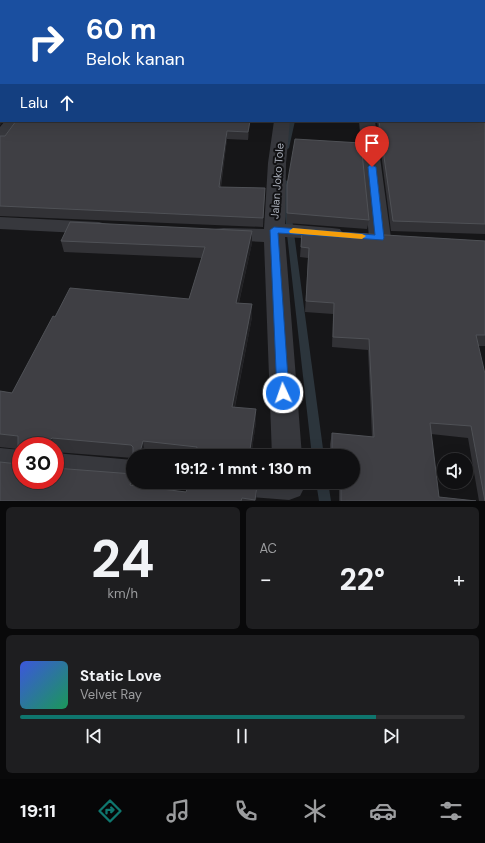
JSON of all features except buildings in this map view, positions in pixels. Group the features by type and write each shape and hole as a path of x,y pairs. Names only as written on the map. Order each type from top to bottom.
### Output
{"street":[{"path":"1,136 11,122"},
{"name":"Jalan Joko Tole","path":"282,122 277,163 282,232 288,449"},
{"path":"367,122 380,238"},
{"path":"0,223 117,229"},
{"path":"203,233 282,232 402,239"},
{"path":"0,461 12,462"},
{"path":"64,467 126,472"}],"waterway":[{"path":"286,148 292,122"},
{"path":"284,181 317,449"},
{"path":"323,489 325,501"}],"slow traffic":[{"path":"293,231 362,236"}],"route":[{"path":"283,393 274,230 380,238 372,167"}]}
